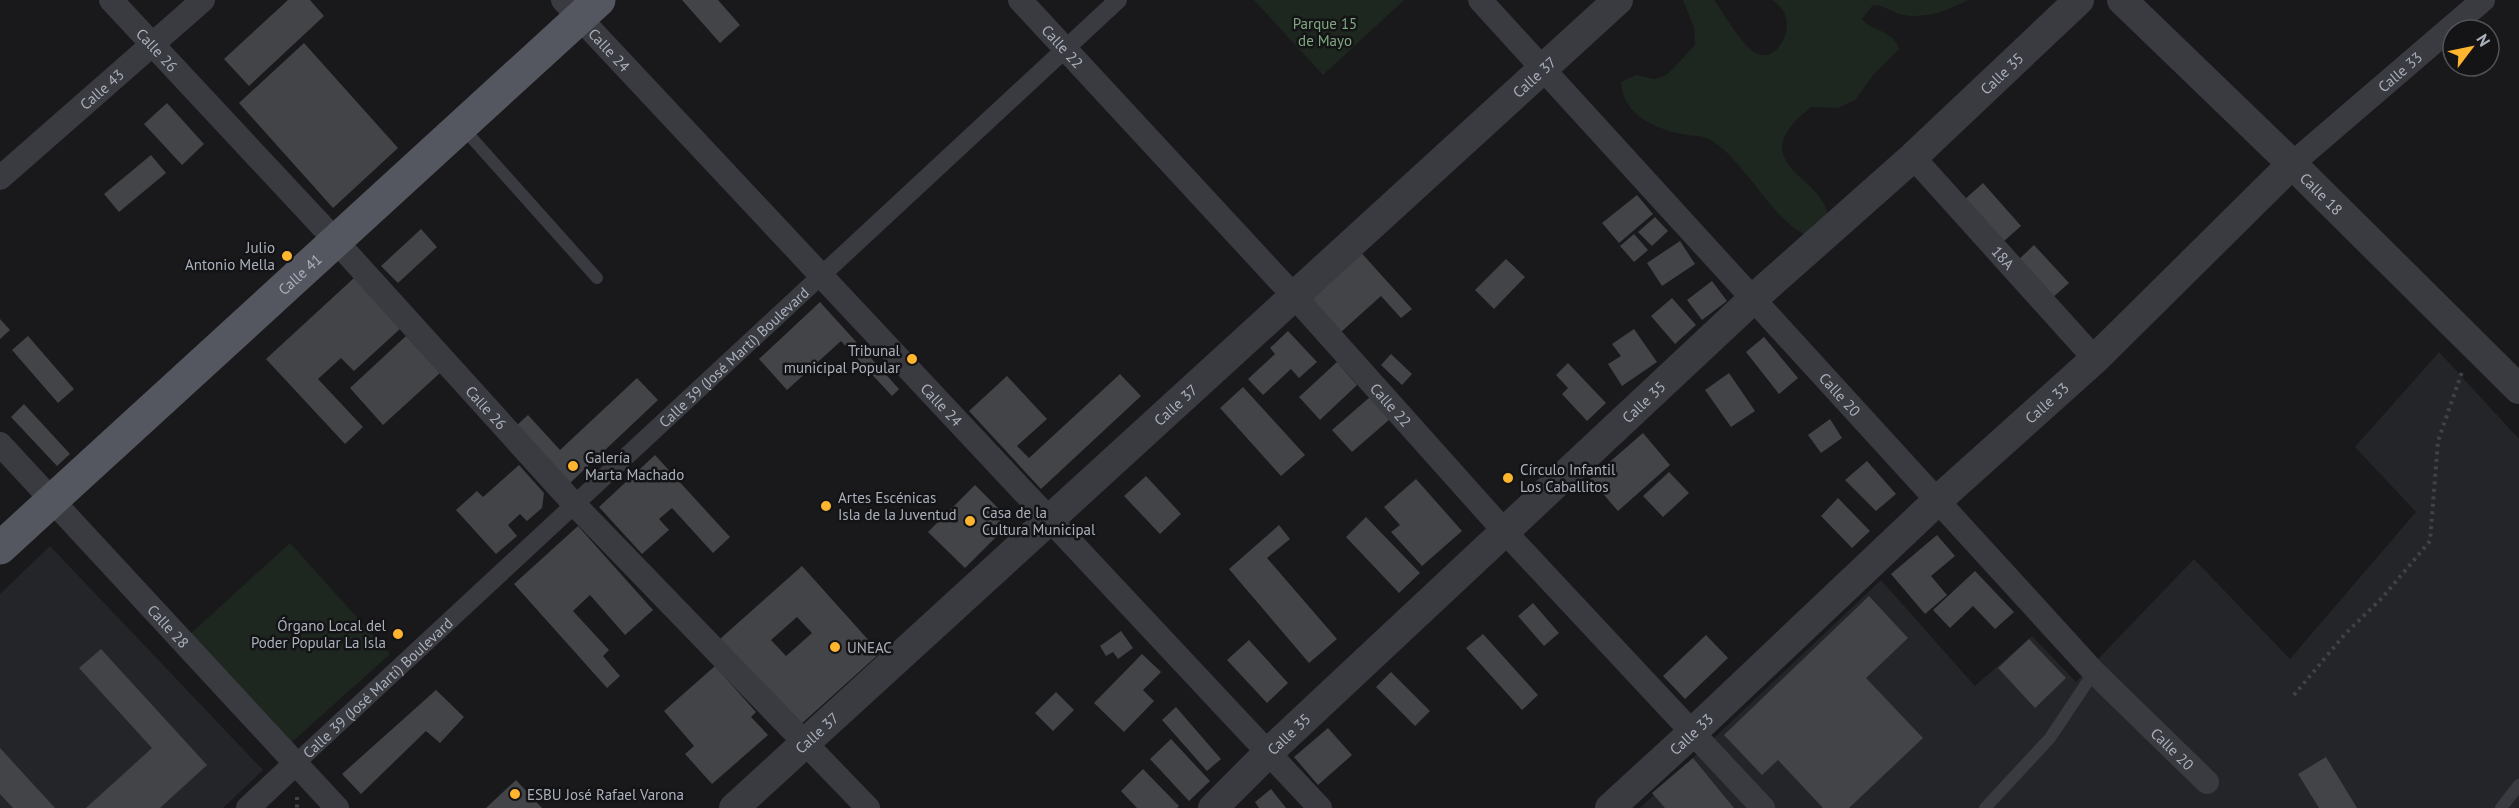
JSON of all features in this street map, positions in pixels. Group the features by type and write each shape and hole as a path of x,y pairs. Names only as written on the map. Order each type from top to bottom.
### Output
{"main road":[{"name":"Calle 41","path":"0,548 461,127 580,6"}],"street":[{"name":"Calle 26","path":"111,0 335,240 574,505 868,808"},
{"name":"Calle 43","path":"0,178 203,0"},
{"name":"Calle 22","path":"1020,0 1294,296 1506,533 1763,808"},
{"name":"Calle 39 (José Martí) Boulevard","path":"296,764 1118,0"},
{"name":"Calle 20","path":"1480,0 2094,672 2207,782"},
{"name":"Calle 37","path":"734,808 1618,0"},
{"name":"Calle 35","path":"1212,808 1753,299 1913,157 2079,0"},
{"name":"Calle 18","path":"2122,0 2292,164 2519,389"},
{"name":"Calle 33","path":"1610,808 1694,732 1938,501 2095,359 2292,164 2483,0"},
{"name":"Calle 24","path":"580,6 820,276 1051,519 1320,808"},
{"name":"18A","path":"1913,157 2095,359"},
{"name":"Calle 28","path":"0,444 337,808"},
{"path":"248,808 296,764"}],"lane":[{"path":"461,127 597,278"},
{"path":"1985,808 2050,738 2094,672"},
{"path":"2501,808 2519,785"}],"path":[{"path":"2294,695 2345,634 2382,598 2430,541 2438,441 2472,343"}],"shaded area":[{"path":"2439,352 2519,439 2519,808 1640,808 1881,580 1975,686 2032,636 2076,682 2194,559 2290,659 2416,512 2355,447"},
{"path":"50,546 263,770 223,808 0,808 0,594"}],"green space":[{"name":"Parque 15 de Mayo","path":"1254,0 1404,0 1323,75"},
{"path":"1683,0 1714,0 1746,45 1758,54 1766,55 1780,46 1787,27 1786,17 1781,8 1772,0 1968,0 1943,11 1917,16 1900,14 1873,5 1862,19 1872,27 1888,34 1899,49 1874,74 1855,100 1838,108 1811,107 1790,128 1782,145 1785,159 1818,195 1826,209 1828,227 1819,243 1788,223 1720,146 1706,138 1685,135 1650,124 1627,103 1621,82 1636,75 1654,79 1662,77 1669,73 1695,45 1694,27"},
{"path":"290,543 390,654 283,750 188,636"}],"building":[{"path":"288,0 310,0 324,16 249,86 224,59"},
{"path":"682,0 718,0 740,25 720,43"},
{"path":"304,43 398,148 333,208 239,103"},
{"path":"167,103 204,144 182,165 144,124"},
{"path":"151,155 166,173 119,212 104,194"},
{"path":"1983,183 2021,226 2003,242 1964,200"},
{"path":"1637,195 1653,214 1619,243 1602,223"},
{"path":"1655,217 1668,231 1652,246 1638,232"},
{"path":"421,229 437,247 398,283 381,266"},
{"path":"1634,234 1648,250 1634,262 1620,246"},
{"path":"1680,241 1695,264 1662,286 1647,263"},
{"path":"2034,245 2069,283 2051,299 2017,261"},
{"path":"1357,248 1412,309 1401,318 1381,296 1341,332 1307,293"},
{"path":"1506,259 1525,277 1494,309 1475,290"},
{"path":"354,278 401,328 354,371 341,358 318,379 363,427 345,444 266,359"},
{"path":"1712,281 1727,301 1702,320 1687,300"},
{"path":"1672,298 1696,325 1675,344 1651,316"},
{"path":"820,302 899,389 892,396 841,341 787,390 759,359"},
{"path":"0,319 10,330 0,339"},
{"path":"1634,329 1657,362 1622,386 1608,364 1621,356 1612,344"},
{"path":"1288,331 1317,362 1299,378 1291,369 1263,395 1248,379 1275,354 1270,348"},
{"path":"28,336 74,389 58,403 12,350"},
{"path":"406,336 440,373 383,425 350,388"},
{"path":"1764,337 1798,378 1779,394 1746,352"},
{"path":"1391,354 1412,374 1402,385 1381,365"},
{"path":"1337,362 1357,385 1320,420 1299,397"},
{"path":"1568,363 1606,403 1587,421 1562,394 1568,388 1556,375"},
{"path":"1729,373 1755,411 1731,427 1705,390"},
{"path":"1120,374 1141,396 1041,489 969,411 1007,376 1047,419 1017,446 1029,458"},
{"path":"637,378 658,400 570,483 517,425 528,415 560,450"},
{"path":"1243,387 1305,455 1281,476 1220,408"},
{"path":"1370,397 1390,419 1352,452 1332,430"},
{"path":"24,404 70,454 57,466 11,417"},
{"path":"1830,419 1842,438 1821,453 1808,435"},
{"path":"1643,433 1670,465 1618,511 1590,479"},
{"path":"655,455 730,537 713,553 672,508 659,519 669,530 642,554 599,507"},
{"path":"1867,461 1896,494 1876,511 1845,480"},
{"path":"519,465 544,493 542,508 527,521 520,514 508,525 517,536 496,554 456,510 477,491 483,497"},
{"path":"1669,472 1689,493 1663,517 1643,496"},
{"path":"1146,476 1181,514 1160,534 1124,496"},
{"path":"1416,479 1462,531 1422,566 1391,532 1400,525 1384,507"},
{"name":"Casa de la Cultura Municipal","path":"975,485 1001,511 1000,533 965,568 928,532"},
{"path":"1838,498 1870,531 1852,548 1821,516"},
{"path":"1366,517 1420,573 1399,593 1346,537"},
{"path":"1279,525 1290,539 1267,558 1337,639 1309,663 1229,569"},
{"path":"578,526 653,610 625,635 590,595 573,611 609,650 603,656 620,676 607,688 514,584"},
{"path":"1937,535 1955,556 1931,576 1947,595 1925,614 1891,574"},
{"name":"UNEAC","path":"802,566 880,653 799,726 720,639","holes":["797,617 812,633 786,656 771,640"]},
{"path":"1975,571 2014,612 1995,629 1973,606 1950,628 1933,610"},
{"path":"1869,596 1908,638 1866,678 1923,738 1849,808 1823,808 1778,760 1762,775 1724,735"},
{"path":"1533,603 1559,633 1544,646 1518,616"},
{"path":"1121,631 1133,648 1118,659 1113,652 1106,656 1100,646"},
{"path":"1483,634 1538,695 1522,710 1466,648"},
{"path":"1706,635 1728,658 1685,699 1663,676"},
{"path":"2029,639 2066,678 2035,708 1998,668"},
{"path":"1249,640 1288,683 1267,703 1227,660"},
{"path":"101,649 207,765 160,808 86,808 152,748 79,668"},
{"path":"1142,654 1161,672 1143,690 1154,701 1124,732 1094,703"},
{"path":"715,666 756,712 751,717 768,735 712,784 685,754 694,746 664,711"},
{"path":"1391,672 1430,711 1415,726 1376,687"},
{"path":"436,690 464,717 440,743 426,731 361,794 342,774"},
{"path":"1056,692 1074,710 1053,731 1035,713"},
{"path":"1176,707 1221,759 1207,771 1162,720"},
{"path":"1328,728 1352,755 1318,785 1294,757"},
{"path":"1171,739 1210,781 1189,801 1150,759"},
{"path":"0,748 55,808 13,808 0,794"},
{"path":"2326,757 2357,808 2319,808 2298,774"},
{"path":"1693,758 1734,808 1665,808 1652,793"},
{"path":"1143,769 1179,806 1177,808 1137,808 1121,791"},
{"name":"ESBU José Rafael Varona","path":"516,780 542,808 486,808"},
{"path":"1271,789 1286,808 1259,808 1255,802"}],"place":[{"name":"Julio Antonio Mella","path":"287,256"},
{"name":"Tribunal municipal Popular","path":"912,359"},
{"name":"Galería Marta Machado","path":"573,466"},
{"name":"Círculo Infantil Los Caballitos","path":"1508,478"},
{"name":"Artes Escénicas Isla de la Juventud","path":"826,506"},
{"name":"Casa de la Cultura Municipal","path":"970,521"},
{"name":"Órgano Local del Poder Popular La Isla","path":"398,634"},
{"name":"UNEAC","path":"835,647"},
{"name":"ESBU José Rafael Varona","path":"515,794"}]}
